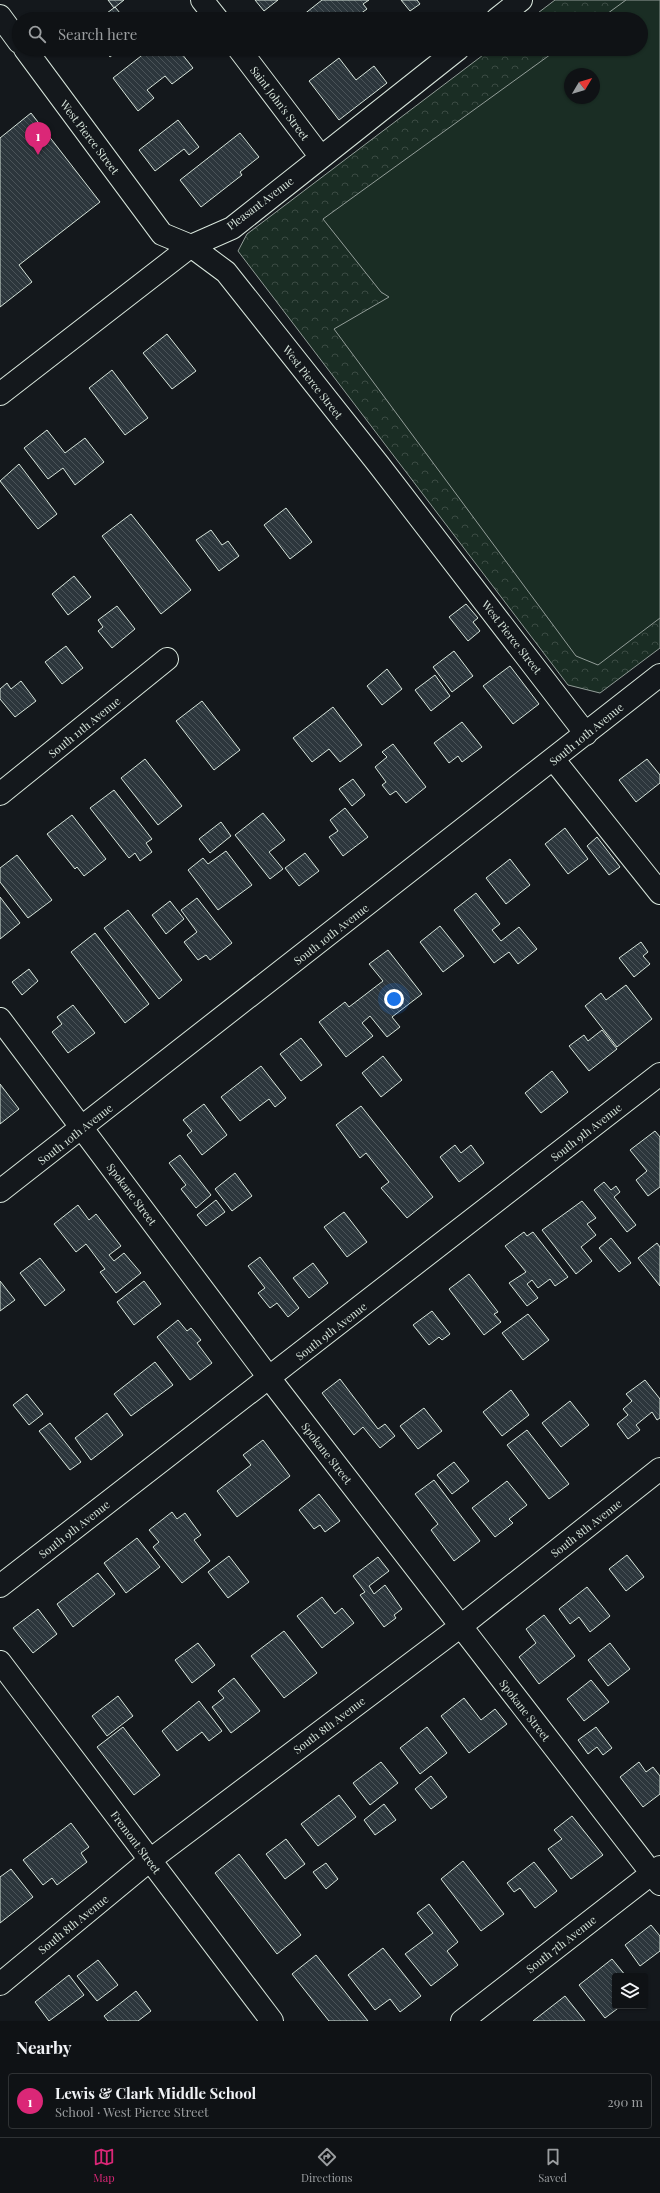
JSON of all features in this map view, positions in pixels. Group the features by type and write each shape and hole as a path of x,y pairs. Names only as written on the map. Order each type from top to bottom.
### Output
{"street":[{"path":"202,0 211,12"},
{"path":"506,12 521,0"},
{"path":"0,16 12,32"},
{"name":"West Pierce Street","path":"29,56 162,234 191,246 226,272 374,459 586,734"},
{"name":"Saint John's Street","path":"244,56 320,156"},
{"name":"Pleasant Avenue","path":"0,394 191,246 232,228 320,156 449,56"},
{"name":"South 11th Avenue","path":"0,794 167,659"},
{"name":"South 10th Avenue","path":"0,1191 83,1128 554,760 660,675"},
{"path":"554,760 660,893"},
{"name":"Spokane Street","path":"0,1019 270,1379 461,1626 657,1875"},
{"name":"South 9th Avenue","path":"0,1586 270,1379 660,1074"},
{"name":"South 8th Avenue","path":"0,1984 150,1860 461,1626 660,1469"},
{"name":"Fremont Street","path":"0,1662 272,2021"},
{"name":"South 7th Avenue","path":"462,2021 657,1875"}],"green space":[{"path":"555,0 660,0 660,648 600,693 568,685 238,251 247,234 482,56 648,56 648,12 539,12"},
{"path":"626,0 660,0 660,618 598,665 576,656 334,329 389,297 381,292 323,219 548,56 648,56 648,12 610,12"}],"building":[{"path":"108,0 124,0 114,8"},
{"path":"255,0 278,0 264,11"},
{"path":"322,0 369,0 363,4 367,9 363,12 307,12"},
{"path":"401,0 417,0 420,4 410,11"},
{"path":"115,7 119,12 108,12"},
{"path":"141,56 184,56 193,68 172,84 165,76 147,90 154,98 138,111 113,78"},
{"path":"339,58 356,80 374,66 387,83 339,120 309,81"},
{"path":"31,113 100,202 19,265 32,282 0,307 0,138"},
{"path":"178,120 199,147 189,155 184,149 155,171 139,150"},
{"path":"240,133 259,157 240,172 242,175 201,207 180,180"},
{"path":"167,334 196,371 172,389 143,353"},
{"path":"112,370 148,418 125,435 89,388"},
{"path":"47,430 65,453 85,438 104,462 75,485 63,468 48,479 24,448"},
{"path":"19,464 57,514 38,529 0,481"},
{"path":"286,508 312,542 290,559 264,525"},
{"path":"131,514 191,590 161,614 102,536"},
{"path":"211,530 222,545 228,541 239,556 219,571 196,540"},
{"path":"74,576 91,597 68,615 52,594"},
{"path":"466,604 478,618 473,622 480,631 468,641 449,617"},
{"path":"117,606 135,629 112,648 98,631 103,627 98,620"},
{"path":"66,646 83,668 62,684 45,662"},
{"path":"454,651 473,676 452,692 433,667"},
{"path":"510,666 539,704 513,724 483,686"},
{"path":"387,669 402,689 382,705 367,686"},
{"path":"435,675 450,696 431,711 415,690"},
{"path":"21,681 36,701 15,717 0,699 0,689 7,683 11,689"},
{"path":"202,701 240,750 214,770 176,721"},
{"path":"333,707 362,745 340,762 329,749 312,762 293,738"},
{"path":"462,722 482,747 462,762 458,756 449,763 434,743"},
{"path":"393,744 426,787 406,803 396,791 390,795 382,785 386,782 375,767 387,757 382,752"},
{"path":"145,759 182,806 158,825 121,778"},
{"path":"647,759 660,775 660,783 636,802 619,780"},
{"path":"353,779 365,795 352,806 339,789"},
{"path":"114,790 152,839 146,843 152,852 140,861 135,853 129,858 90,808"},
{"path":"345,808 368,837 343,856 329,837 338,831 330,820"},
{"path":"263,813 285,840 269,852 283,869 270,879 235,835"},
{"path":"72,815 106,859 84,876 77,867 75,869 47,834"},
{"path":"221,822 231,836 210,853 199,839"},
{"path":"565,828 588,859 568,874 545,844"},
{"path":"597,837 620,867 609,875 587,846"},
{"path":"226,851 252,885 218,910 188,870 203,858 208,864"},
{"path":"305,853 319,871 299,886 285,868"},
{"path":"17,855 52,900 28,918 0,882 0,868"},
{"path":"510,859 530,885 506,904 486,878"},
{"path":"476,893 500,924 492,930 501,941 519,927 537,949 518,964 509,952 494,963 454,910"},
{"path":"0,897 20,923 0,939"},
{"path":"197,898 232,943 210,960 206,955 198,960 184,942 197,932 181,910"},
{"path":"170,901 184,919 166,934 152,915"},
{"path":"128,910 182,980 159,999 104,928"},
{"path":"440,926 464,956 443,972 420,942"},
{"path":"95,933 149,1004 125,1023 71,952"},
{"path":"641,942 648,952 643,956 650,964 634,977 619,958"},
{"path":"388,950 422,994 392,1017 400,1027 387,1037 370,1016 362,1023 373,1036 346,1057 319,1022 345,1002 349,1007 383,981 369,964"},
{"path":"29,969 38,981 22,995 12,982"},
{"path":"626,985 652,1019 617,1047 585,1006 601,993 606,1000"},
{"path":"73,1005 95,1033 68,1053 52,1032 62,1024 57,1017"},
{"path":"602,1030 617,1049 589,1071 569,1046 584,1035 588,1041"},
{"path":"301,1038 322,1065 301,1081 280,1054"},
{"path":"383,1056 402,1080 381,1097 362,1073"},
{"path":"261,1066 286,1098 275,1107 269,1099 240,1121 221,1097"},
{"path":"552,1071 568,1092 541,1113 525,1093"},
{"path":"0,1084 19,1109 0,1124"},
{"path":"204,1104 227,1135 202,1155 187,1135 192,1131 183,1120"},
{"path":"361,1106 433,1197 407,1218 381,1188 389,1182 366,1153 360,1158 336,1125"},
{"path":"655,1131 660,1137 660,1187 648,1196 636,1180 647,1171 630,1150"},
{"path":"455,1145 461,1153 471,1145 484,1163 459,1182 440,1157"},
{"path":"180,1155 211,1195 196,1208 181,1189 186,1185 169,1163"},
{"path":"235,1173 252,1196 232,1211 215,1189"},
{"path":"604,1182 611,1190 616,1186 620,1192 614,1197 636,1225 627,1232 594,1190"},
{"path":"216,1200 225,1212 206,1226 197,1215"},
{"path":"582,1201 596,1218 587,1224 596,1235 581,1247 592,1261 576,1274 542,1230"},
{"path":"78,1205 89,1220 96,1214 121,1246 109,1255 114,1261 124,1253 141,1273 116,1293 100,1272 105,1269 86,1244 76,1252 54,1224"},
{"path":"344,1212 367,1242 347,1257 324,1227"},
{"path":"524,1232 527,1236 533,1232 568,1277 555,1286 550,1279 538,1288 532,1280 527,1284 538,1298 527,1306 509,1283 526,1272 505,1246"},
{"path":"611,1238 631,1263 619,1272 599,1248"},
{"path":"657,1243 660,1247 660,1286 638,1258"},
{"path":"260,1257 299,1308 288,1317 277,1303 270,1308 258,1293 265,1288 248,1266"},
{"path":"40,1258 65,1290 45,1306 20,1273"},
{"path":"313,1263 328,1283 309,1298 293,1278"},
{"path":"469,1274 498,1312 494,1314 501,1322 484,1335 449,1289"},
{"path":"0,1281 15,1300 0,1311"},
{"path":"144,1281 161,1304 134,1325 117,1302"},
{"path":"432,1311 450,1334 442,1340 439,1337 429,1345 413,1325"},
{"path":"528,1314 549,1340 523,1360 502,1333"},
{"path":"178,1320 187,1331 191,1328 201,1340 197,1343 212,1363 190,1380 157,1337"},
{"path":"155,1362 173,1385 131,1416 114,1394"},
{"path":"340,1379 378,1429 385,1424 395,1436 380,1448 363,1427 354,1435 322,1393"},
{"path":"645,1380 660,1399 660,1418 657,1420 652,1412 636,1425 640,1430 628,1439 617,1424 628,1415 623,1409 632,1401 626,1394"},
{"path":"511,1390 529,1415 502,1436 483,1412"},
{"path":"27,1394 43,1414 29,1425 13,1405"},
{"path":"570,1401 589,1425 561,1447 542,1423"},
{"path":"424,1408 442,1431 418,1449 400,1426"},
{"path":"107,1413 123,1435 91,1460 75,1438"},
{"path":"50,1423 81,1462 70,1470 39,1431"},
{"path":"527,1430 569,1484 549,1499 507,1445"},
{"path":"263,1440 290,1476 237,1517 217,1491 251,1465 243,1455"},
{"path":"454,1462 469,1481 452,1494 437,1475"},
{"path":"434,1480 480,1541 454,1561 431,1530 438,1524 415,1494"},
{"path":"507,1481 527,1505 509,1519 513,1523 495,1537 472,1508"},
{"path":"319,1494 340,1521 325,1532 320,1525 314,1529 299,1510"},
{"path":"172,1512 177,1519 185,1513 201,1535 194,1540 210,1561 182,1583 153,1547 159,1542 149,1530"},
{"path":"137,1538 160,1567 126,1593 104,1563"},
{"path":"627,1555 644,1577 626,1591 609,1569"},
{"path":"229,1556 249,1582 228,1598 208,1572"},
{"path":"378,1557 389,1571 369,1586 374,1594 385,1585 402,1609 394,1615 396,1618 384,1627 360,1595 365,1592 353,1576"},
{"path":"98,1573 115,1594 73,1627 57,1604"},
{"path":"587,1587 610,1616 590,1632 579,1617 570,1624 559,1609"},
{"path":"322,1597 335,1614 342,1608 354,1623 322,1648 297,1616"},
{"path":"38,1609 57,1634 33,1653 13,1628"},
{"path":"544,1615 575,1656 539,1684 519,1657 536,1643 526,1629"},
{"path":"284,1631 317,1673 284,1698 251,1656"},
{"path":"198,1643 215,1665 192,1683 175,1660"},
{"path":"610,1643 630,1669 608,1686 588,1660"},
{"path":"234,1678 260,1711 231,1733 212,1707 224,1698 218,1691"},
{"path":"591,1680 609,1702 584,1721 567,1699"},
{"path":"118,1696 133,1716 107,1736 92,1716"},
{"path":"464,1698 481,1720 495,1709 507,1724 469,1753 441,1716"},
{"path":"199,1701 222,1731 209,1741 202,1732 177,1751 162,1731"},
{"path":"123,1727 160,1775 134,1795 97,1747"},
{"path":"427,1727 447,1753 420,1774 400,1748"},
{"path":"596,1727 612,1748 603,1755 597,1747 588,1754 578,1740"},
{"path":"381,1762 398,1783 370,1805 353,1783"},
{"path":"639,1762 646,1772 653,1767 660,1776 660,1794 643,1807 620,1777"},
{"path":"431,1776 447,1797 431,1809 415,1789"},
{"path":"339,1795 356,1817 318,1846 301,1824"},
{"path":"384,1804 396,1820 375,1835 364,1820"},
{"path":"572,1816 603,1855 571,1879 548,1849 562,1839 554,1830"},
{"path":"71,1823 89,1847 81,1853 87,1862 57,1885 52,1878 43,1885 23,1860"},
{"path":"286,1839 305,1864 285,1879 266,1854"},
{"path":"239,1854 301,1935 277,1954 215,1873"},
{"path":"463,1861 504,1914 481,1931 441,1879"},
{"path":"534,1862 557,1891 535,1908 520,1888 514,1892 507,1883"},
{"path":"326,1863 338,1879 326,1889 313,1872"},
{"path":"11,1869 33,1897 0,1923 0,1877"},
{"path":"429,1904 458,1942 447,1951 458,1965 431,1986 405,1954 433,1933 417,1913"},
{"path":"651,1925 660,1936 660,1951 640,1966 625,1945"},
{"path":"383,1948 421,1996 400,2012 390,1999 375,2010 348,1975"},
{"path":"316,1955 368,2021 329,2021 292,1974"},
{"path":"612,1959 624,1973 612,1973 612,2009 617,2009 605,2018 579,1985"},
{"path":"98,1960 118,1985 97,2001 77,1976"},
{"path":"69,1975 84,1995 49,2021 35,2002"},
{"path":"136,1991 151,2011 138,2021 108,2021 104,2016"},
{"path":"565,1996 585,2021 533,2021"}],"place":[{"name":"Lewis & Clark Middle School","path":"38,155"}]}
